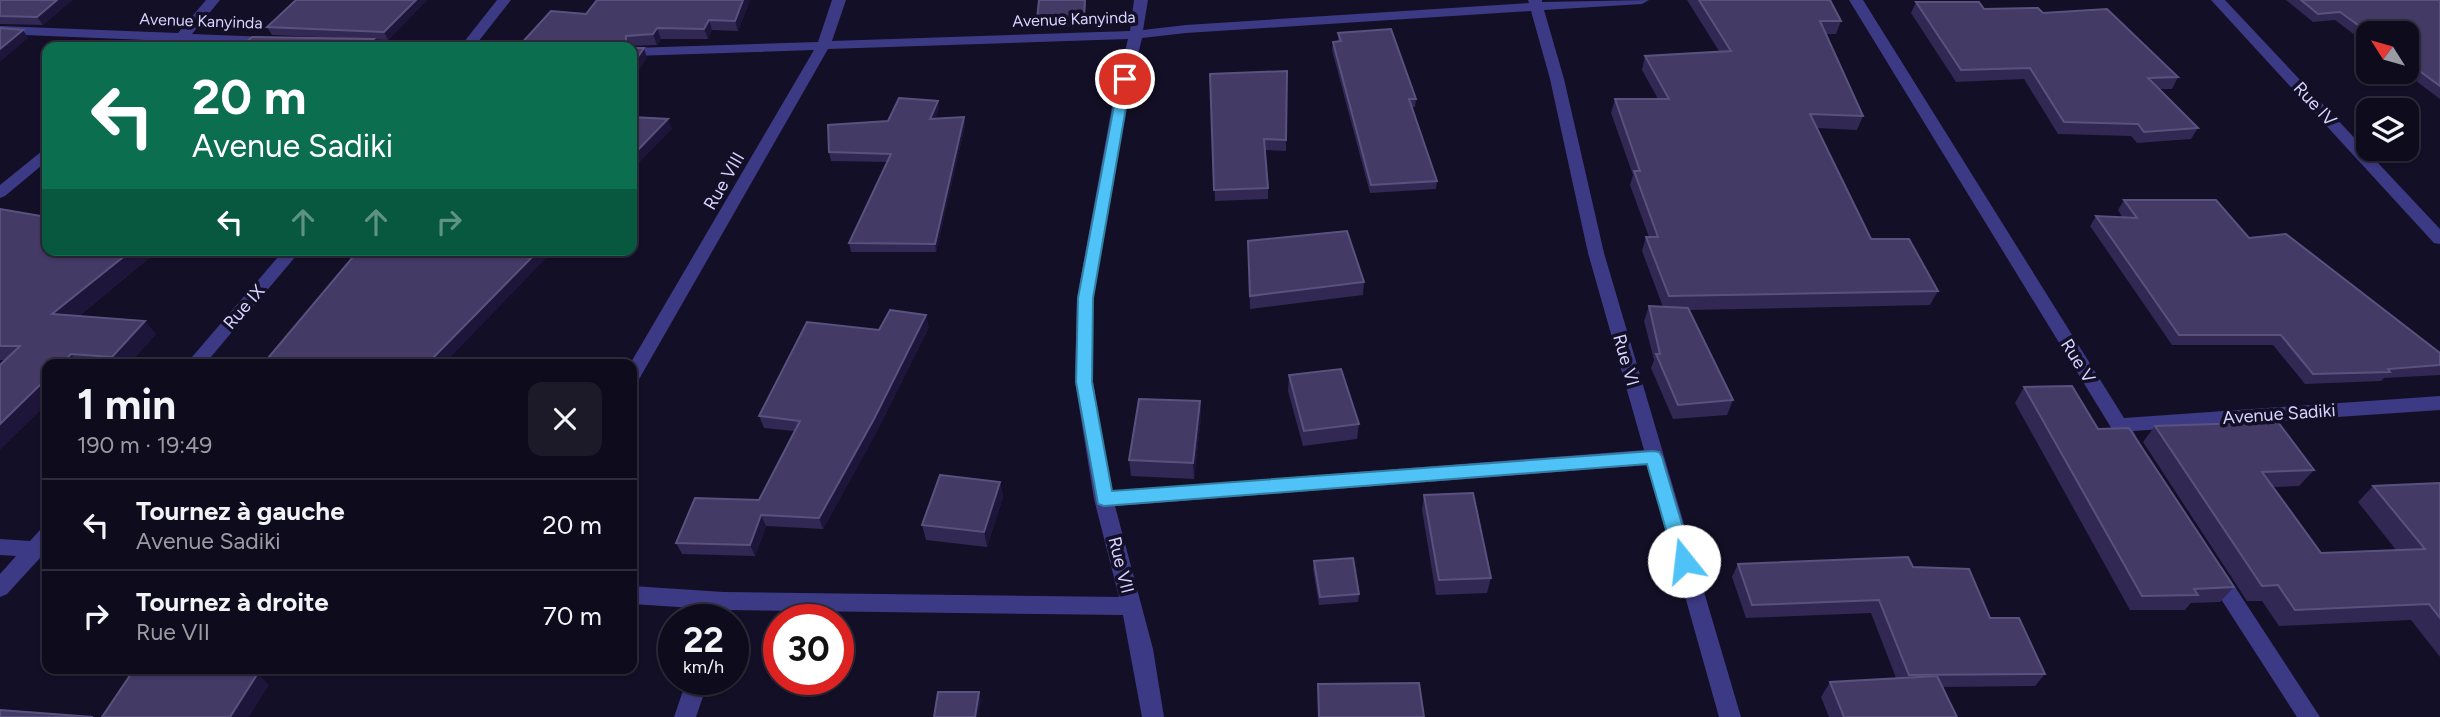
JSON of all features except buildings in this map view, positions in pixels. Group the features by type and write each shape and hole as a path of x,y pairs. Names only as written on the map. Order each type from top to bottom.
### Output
{"street":[{"path":"179,42 213,0"},
{"path":"471,42 505,0"},
{"name":"Rue VIII","path":"637,367 823,47 839,0"},
{"name":"Rue VII","path":"1141,0 1136,35 1119,101 1085,298 1084,382 1104,499 1142,649 1153,717"},
{"name":"Avenue Kanyinda","path":"637,52 1136,35 1536,3 1642,0"},
{"name":"Rue V","path":"1856,0 2141,460"},
{"name":"Rue IV","path":"2218,0 2440,239"},
{"name":"Rue VI","path":"1536,3 1557,79 1596,253 1730,717"},
{"name":"Avenue Kanyinda","path":"0,30 164,42"},
{"path":"0,193 42,158"},
{"name":"Rue IX","path":"199,359 288,256"},
{"name":"Avenue Sadiki","path":"2118,425 2440,403"},
{"path":"1104,499 1653,457"},
{"path":"0,547 42,545"},
{"path":"0,588 42,547"},
{"path":"2202,554 2309,717"},
{"path":"637,596 685,604"},
{"path":"749,610 1132,606"},
{"path":"685,717 693,695"}],"route":[{"path":"1125,79 1085,298 1084,382 1104,499 1653,457 1684,561"}]}
